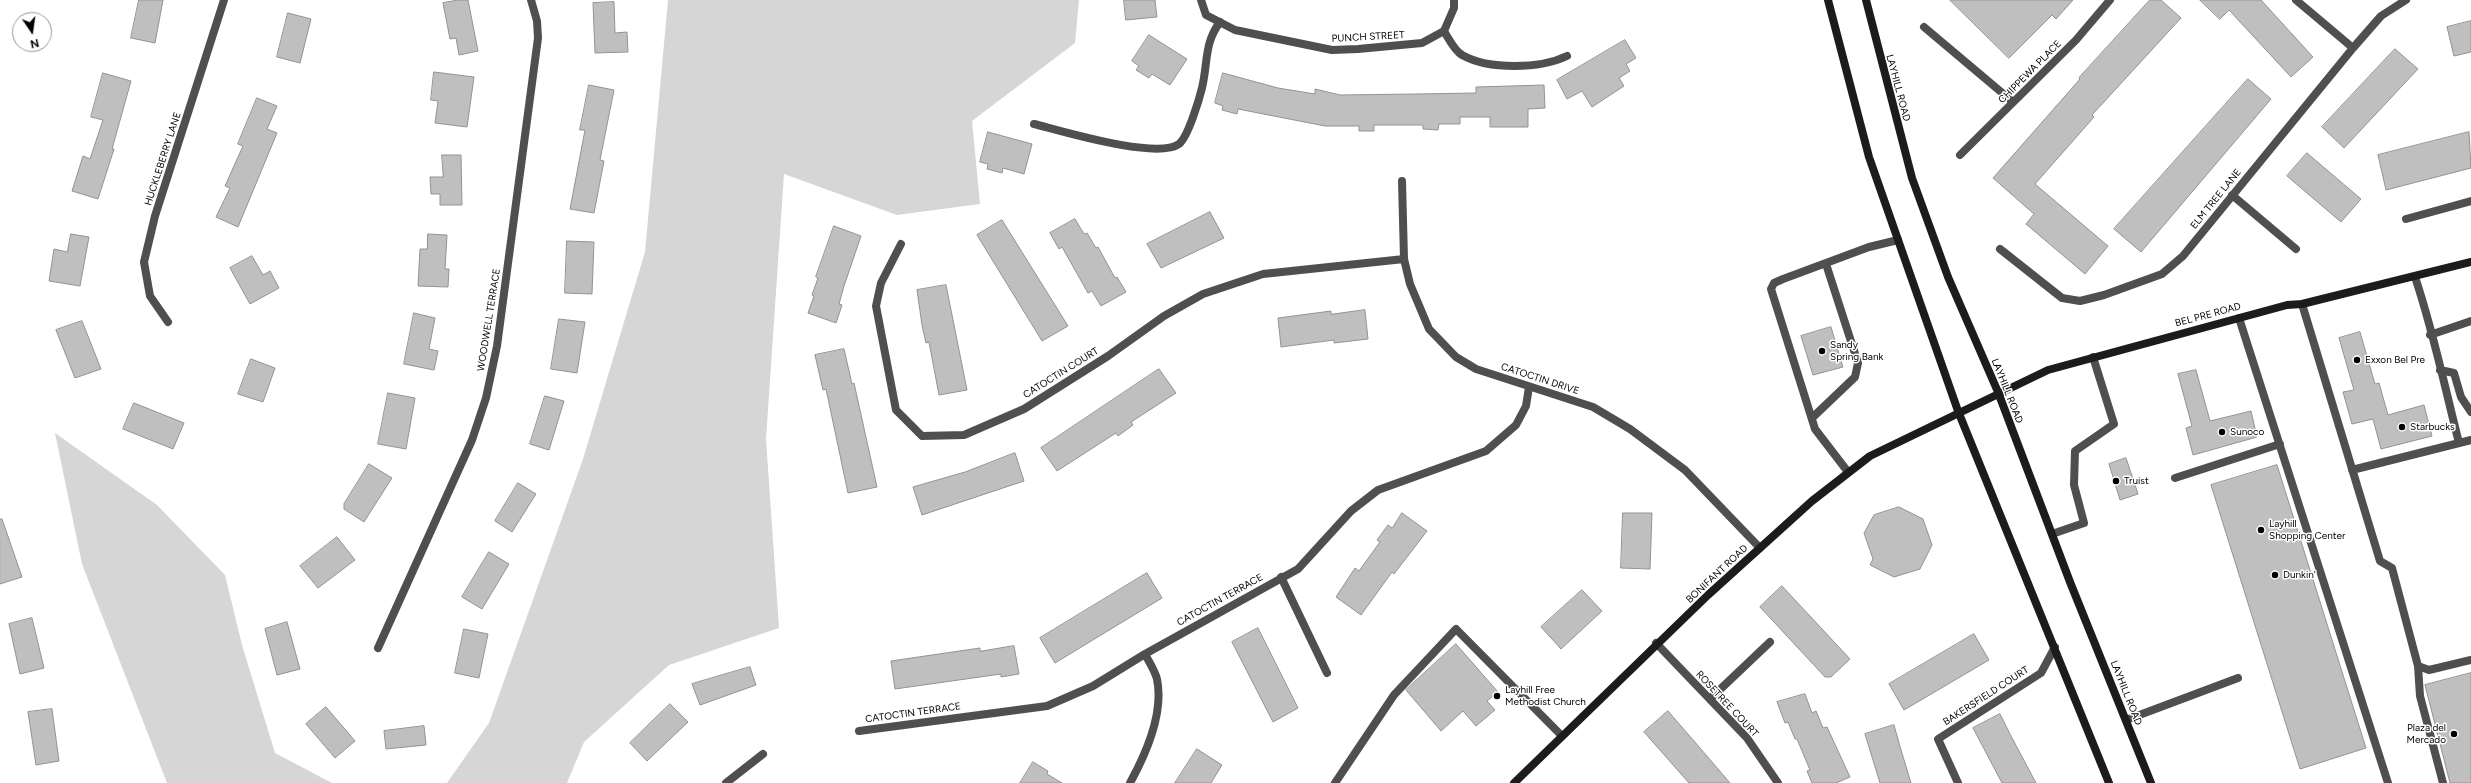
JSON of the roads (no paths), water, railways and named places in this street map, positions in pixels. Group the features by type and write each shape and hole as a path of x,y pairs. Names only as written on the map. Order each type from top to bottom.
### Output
{"main road":[{"path":"1828,0 1868,151 1958,411 2056,647 2109,783"},
{"name":"LAYHILL ROAD","path":"1866,0 1881,63 1912,178 1948,277 1998,392 2052,534 2151,783"},
{"name":"BEL PRE ROAD","path":"1958,411 2048,370 2286,305 2302,304 2471,262"},
{"name":"BONIFANT ROAD","path":"1514,783 1656,643 1760,548 1848,472 1870,456 1958,411"}],"street":[{"name":"HUCKLEBERRY LANE","path":"168,322 150,296 144,262 155,216 224,0"},
{"name":"WOODWELL TERRACE","path":"378,648 472,440 486,398 497,346 538,38 537,21 531,0"},
{"name":"PUNCH STREET","path":"1201,0 1206,15 1235,30 1332,50 1422,43 1444,31"},
{"path":"1454,0 1454,8 1444,31 1461,55 1473,60 1502,65 1532,66 1552,63 1567,56"},
{"name":"CHIPPEWA PLACE","path":"1960,155 2076,40 2110,0"},
{"path":"2296,0 2352,48"},
{"name":"ELM TREE LANE","path":"2000,249 2062,298 2080,301 2104,296 2162,274 2183,256 2352,48 2381,16 2406,0"},
{"path":"1034,124 1144,149 1166,149 1180,143 1190,122 1202,88 1210,35 1220,22"},
{"path":"1924,27 2013,102"},
{"name":"CATOCTIN DRIVE","path":"1402,181 1404,259 1410,284 1429,329 1456,357 1476,369 1593,407 1630,429 1685,470 1760,548"},
{"path":"2232,195 2296,249"},
{"path":"2406,219 2471,201"},
{"path":"1848,472 1815,429 1771,289 1774,283 1783,279 1868,248 1898,240"},
{"name":"CATOCTIN COURT","path":"901,244 881,283 876,306 896,410 922,436 964,435 1024,409 1108,356 1164,316 1203,294 1263,274 1404,259"},
{"path":"1812,418 1855,377 1858,363 1826,264"},
{"path":"2415,276 2426,307 2430,335 2459,443"},
{"path":"2302,304 2380,561 2392,568 2418,666 2420,696 2442,783"},
{"path":"2239,318 2388,783"},
{"path":"2430,335 2471,321"},
{"path":"2052,534 2084,524 2074,485 2075,451 2114,424 2093,357"},
{"path":"2440,370 2454,372 2461,397 2471,412"},
{"name":"CATOCTIN TERRACE","path":"860,731 1047,706 1093,686 1145,654 1281,577 1298,569 1351,511 1378,490 1486,451 1516,426 1526,406 1529,387"},
{"path":"2352,470 2471,440"},
{"path":"2175,478 2280,444"},
{"path":"1281,577 1327,673"},
{"path":"1335,783 1394,694 1456,629 1562,736"},
{"path":"1710,699 1770,642"},
{"name":"ROSETREE COURT","path":"1656,643 1747,738 1778,783"},
{"name":"BAKERSFIELD COURT","path":"1958,783 1938,739 2041,673 2056,647"},
{"path":"1130,783 1143,755 1159,708 1157,679 1145,654"},
{"path":"2418,666 2429,670 2471,660"},
{"path":"2126,720 2238,678"},
{"path":"726,783 763,754"}],"place":[{"name":"Sandy Spring Bank","path":"1822,351"},
{"name":"Exxon Bel Pre","path":"2357,360"},
{"name":"Starbucks","path":"2402,427"},
{"name":"Sunoco","path":"2222,432"},
{"name":"Truist","path":"2116,481"},
{"name":"Layhill Shopping Center","path":"2261,530"},
{"name":"Dunkin'","path":"2275,575"},
{"name":"Layhill Free Methodist Church","path":"1497,696"},
{"name":"Plaza del Mercado","path":"2454,734"}]}
